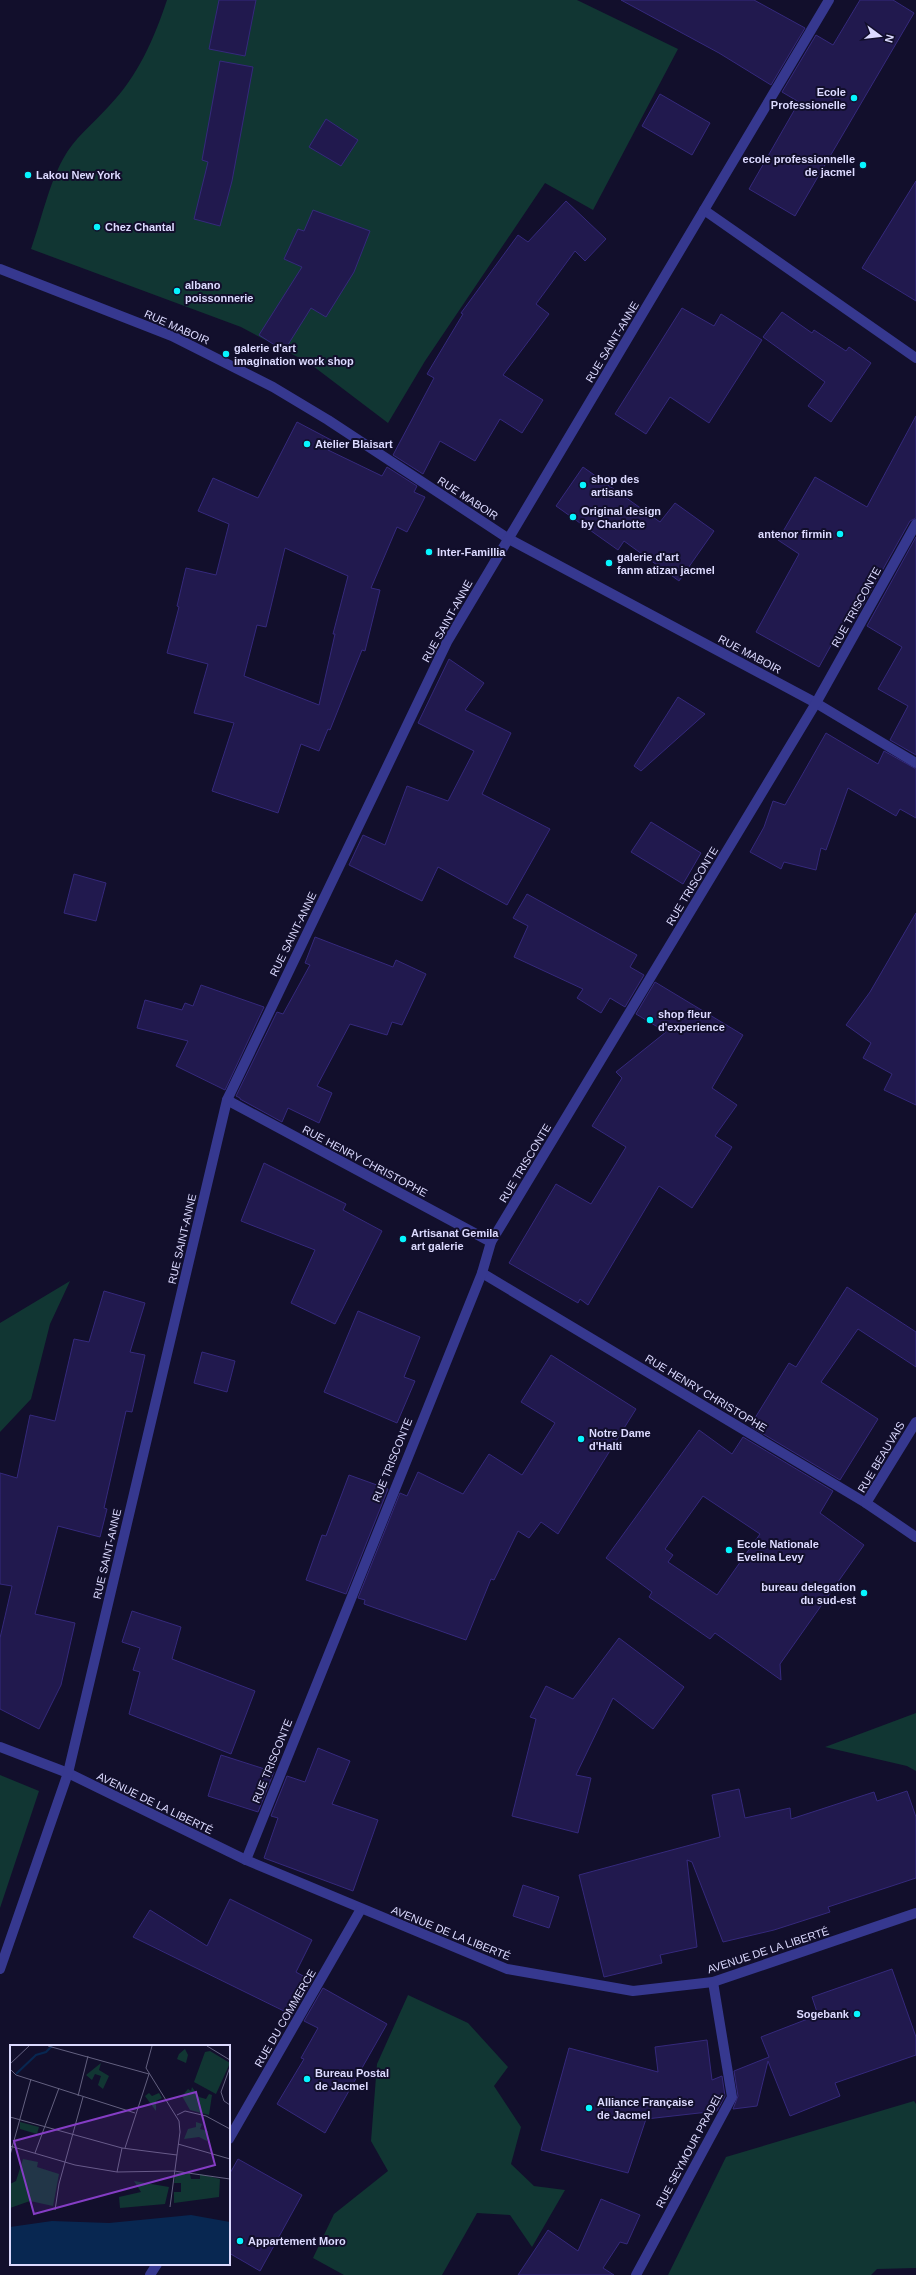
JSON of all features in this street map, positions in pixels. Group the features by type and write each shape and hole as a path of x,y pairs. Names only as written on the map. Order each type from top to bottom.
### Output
{"street":[{"name":"RUE SAINT-ANNE","path":"0,1969 68,1773 227,1100 447,642 829,0"},
{"path":"704,210 916,358"},
{"name":"RUE MABOIR","path":"0,269 172,336 272,387 328,420 509,539 816,703 916,763"},
{"name":"RUE TRISCONTE","path":"246,1860 482,1273 491,1242 816,703 916,524"},
{"name":"RUE HENRY CHRISTOPHE","path":"227,1100 491,1242"},
{"name":"RUE HENRY CHRISTOPHE","path":"482,1273 866,1504 916,1537"},
{"name":"RUE BEAUVAIS","path":"866,1504 916,1422"},
{"name":"AVENUE DE LA LIBERTÉ","path":"0,1747 68,1773 246,1860 507,1969 633,1991 713,1982 916,1913"},
{"name":"RUE DU COMMERCE","path":"230,2137 361,1909"},
{"name":"RUE SEYMOUR PRADEL","path":"636,2275 732,2096 713,1982"},
{"path":"150,2275 156,2265"}],"green space":[{"path":"167,0 577,0 678,49 593,210 545,183 425,361 388,423 309,363 241,327 31,249 49,191 67,151 109,106 137,70 157,29"},
{"path":"70,1281 50,1324 31,1399 0,1432 0,1323"},
{"path":"916,1713 916,1771 907,1766 825,1747"},
{"path":"0,1775 39,1791 0,1908"},
{"path":"408,1995 468,2023 508,2067 494,2086 521,2127 511,2164 534,2186 565,2190 532,2247 510,2215 477,2213 442,2275 344,2275 313,2258 334,2214 388,2171 371,2141 377,2064"},
{"path":"914,2101 916,2104 916,2268 877,2269 871,2275 668,2275 726,2157"}],"building":[{"path":"219,0 256,0 245,56 209,49"},
{"path":"621,0 754,0 805,28 771,85 719,53"},
{"path":"860,0 893,0 914,13 795,216 749,189 799,102 782,92 816,35 833,45"},
{"path":"220,61 253,67 232,181 220,226 194,219 208,162 202,160"},
{"path":"660,94 710,123 692,155 642,126"},
{"path":"326,119 358,140 341,166 309,147"},
{"path":"916,181 916,301 862,268"},
{"path":"566,201 606,239 585,261 575,251 536,304 549,314 503,375 543,400 522,433 500,419 475,461 440,441 423,474 393,455 434,378 427,374 463,314 461,313 518,235 528,242"},
{"path":"313,210 370,231 354,272 326,317 311,308 284,351 259,335 302,267 284,259 298,229 304,231"},
{"path":"682,308 714,326 721,314 762,340 709,423 670,397 646,434 615,414"},
{"path":"782,312 812,333 814,330 846,351 849,347 871,363 831,422 808,406 825,382 763,337"},
{"path":"916,416 916,518 910,521 855,619 848,615 819,667 756,632 799,554 778,540 815,477 867,507"},
{"path":"297,422 333,441 328,450 382,476 387,467 417,486 414,492 425,497 407,532 397,527 371,588 380,590 365,651 362,650 330,730 328,729 319,751 301,744 278,813 212,791 234,723 194,713 208,664 167,653 179,607 177,606 186,568 216,575 229,524 198,511 213,478 258,498","holes":["285,548 348,576 333,634 335,634 319,705 244,676 257,625 266,627"]},
{"path":"583,467 660,522 675,503 714,531 679,581 624,541 618,550 556,506"},
{"path":"916,537 916,755 890,740 908,706 878,689 902,647 867,626"},
{"path":"449,659 484,683 465,710 511,733 482,794 550,829 507,905 438,867 422,901 349,865 363,835 385,845 407,786 448,801 474,751 418,723"},
{"path":"678,697 705,714 641,771 634,766"},
{"path":"826,733 878,764 884,751 916,769 916,818 900,809 896,816 848,788 826,850 821,848 816,870 784,862 781,869 750,852 764,827 773,801 785,805"},
{"path":"651,822 701,853 683,884 631,852"},
{"path":"74,874 106,883 96,921 64,913"},
{"path":"527,894 637,955 630,967 644,975 625,1007 610,998 601,1013 577,998 583,989 514,957 528,926 513,918"},
{"path":"916,913 916,1105 884,1090 892,1074 863,1058 871,1043 846,1025 870,992"},
{"path":"315,937 393,967 396,960 426,974 402,1025 392,1022 387,1035 350,1024 317,1086 332,1093 319,1123 288,1108 282,1122 236,1096 277,1012 283,1014 310,965 305,963"},
{"path":"655,982 743,1035 712,1088 737,1105 715,1136 732,1147 692,1208 659,1186 588,1305 580,1299 578,1303 509,1263 556,1184 591,1204 626,1147 592,1126 622,1078 616,1072 666,1032 636,1014"},
{"path":"201,985 264,1007 225,1090 176,1066 188,1041 137,1028 145,1000 182,1010 185,1003 193,1006"},
{"path":"264,1163 346,1204 343,1210 382,1231 335,1324 291,1303 315,1250 241,1221"},
{"path":"847,1287 916,1332 916,1367 858,1329 821,1382 878,1419 840,1480 750,1426 789,1363 796,1367"},
{"path":"104,1291 145,1303 130,1352 145,1355 132,1412 126,1411 104,1508 107,1509 100,1537 58,1526 35,1614 75,1623 61,1685 39,1729 0,1709 0,1638 12,1586 0,1584 0,1473 17,1478 30,1415 55,1421 74,1339 89,1342"},
{"path":"358,1311 420,1337 404,1377 415,1381 397,1423 324,1392"},
{"path":"202,1352 235,1361 227,1392 194,1383"},
{"path":"551,1355 636,1409 558,1534 541,1522 529,1538 518,1531 494,1580 491,1579 466,1640 364,1604 365,1600 358,1598 400,1493 407,1496 418,1472 463,1494 489,1454 522,1475 555,1423 521,1402"},
{"name":"Ecole Nationale Evelina Levy","path":"699,1430 732,1454 743,1437 833,1491 820,1513 864,1545 780,1664 781,1680 715,1633 710,1639 649,1597 652,1592 606,1558","holes":["703,1496 760,1534 717,1595 668,1562 673,1555 665,1549"]},
{"path":"349,1475 388,1489 346,1594 306,1580 322,1535 326,1536"},
{"path":"132,1611 181,1627 172,1659 255,1691 231,1754 129,1714 140,1672 133,1670 140,1648 122,1642"},
{"path":"619,1638 684,1687 653,1729 613,1698 576,1775 591,1778 578,1833 512,1816 536,1719 530,1717 546,1686 573,1699"},
{"path":"318,1748 350,1761 332,1804 378,1820 353,1891 264,1858 278,1818 271,1816 287,1776 305,1782"},
{"path":"221,1755 274,1772 258,1812 208,1796"},
{"path":"739,1789 745,1818 790,1808 791,1819 874,1792 877,1801 907,1791 916,1817 916,1878 828,1907 830,1912 774,1930 723,1942 692,1862 687,1860 697,1947 660,1955 662,1963 604,1977 579,1875 720,1837 712,1795"},
{"path":"523,1885 559,1897 549,1928 513,1916"},
{"path":"230,1899 312,1940 296,1972 312,1981 292,2015 133,1937 150,1910 207,1946"},
{"path":"892,1969 916,2037 916,2055 835,2083 840,2096 790,2116 768,2061 757,2106 733,2109 738,2096 734,2071 769,2057 761,2037 818,2015 812,1997"},
{"path":"323,1988 387,2024 325,2133 277,2104 304,2059 301,2058 318,2028 304,2021"},
{"path":"707,2040 712,2080 722,2076 725,2096 717,2111 646,2119 628,2173 541,2150 569,2048 658,2072 655,2047"},
{"path":"238,2159 302,2195 260,2271 230,2254 230,2173"},
{"path":"601,2199 640,2215 627,2244 620,2242 603,2268 614,2275 518,2275 548,2230 578,2251"}],"place":[{"name":"Ecole Professionelle","path":"854,98"},
{"name":"ecole professionnelle de jacmel","path":"863,165"},
{"name":"Lakou New York","path":"28,175"},
{"name":"Chez Chantal","path":"97,227"},
{"name":"albano poissonnerie","path":"177,291"},
{"name":"galerie d'art imagination work shop","path":"226,354"},
{"name":"Atelier Blaisart","path":"307,444"},
{"name":"shop des artisans","path":"583,485"},
{"name":"Original design by Charlotte","path":"573,517"},
{"name":"antenor firmin","path":"840,534"},
{"name":"Inter-Famillia","path":"429,552"},
{"name":"galerie d'art fanm atizan jacmel","path":"609,563"},
{"name":"shop fleur d'experience","path":"650,1020"},
{"name":"Artisanat Gemila art galerie","path":"403,1239"},
{"name":"Notre Dame d'HaIti","path":"581,1439"},
{"name":"Ecole Nationale Evelina Levy","path":"729,1550"},
{"name":"bureau delegation du sud-est","path":"864,1593"},
{"name":"Sogebank","path":"857,2014"},
{"name":"Bureau Postal de Jacmel","path":"307,2079"},
{"name":"Alliance Française de Jacmel","path":"589,2108"},
{"name":"Appartement Moro","path":"240,2241"}]}
